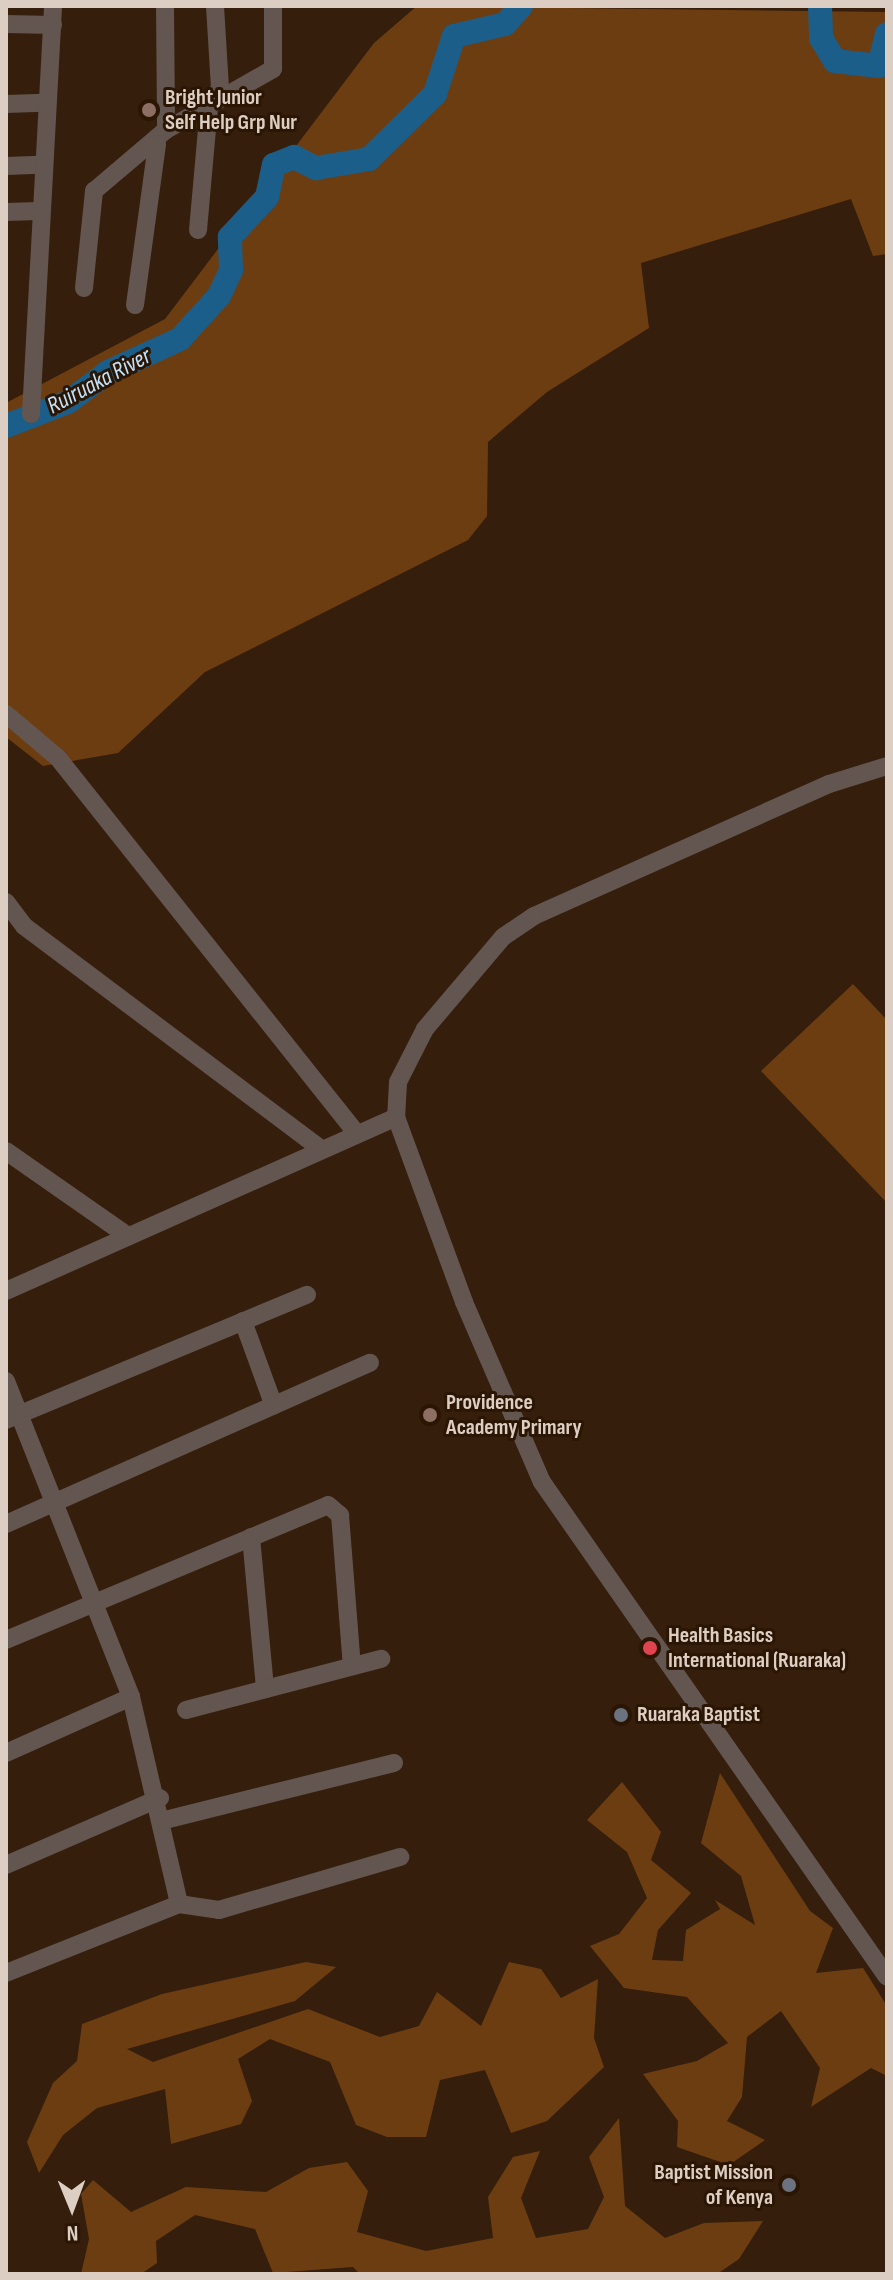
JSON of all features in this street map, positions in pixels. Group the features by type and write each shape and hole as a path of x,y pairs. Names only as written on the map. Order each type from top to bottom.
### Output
{"street":[{"path":"135,305 162,137 165,6"},
{"path":"198,230 209,107 220,88 215,6"},
{"path":"84,288 94,191 162,137 273,69 273,6"},
{"path":"6,24 53,16 40,165 31,414"},
{"path":"6,104 44,103"},
{"path":"6,166 40,165"},
{"path":"6,212 38,211"},
{"path":"6,714 58,758 356,1133"},
{"path":"887,766 829,784 534,916 503,937 425,1029 398,1082 396,1117 475,1329 542,1482 887,1977"},
{"path":"6,902 24,926 318,1147"},
{"path":"6,1291 318,1147 396,1117"},
{"path":"6,1151 128,1236"},
{"path":"12,1416 307,1295"},
{"path":"243,1321 274,1406"},
{"path":"6,1524 370,1363"},
{"path":"6,1381 12,1416 56,1503 97,1601 131,1697 160,1798 179,1904"},
{"path":"6,1640 328,1505 338,1510 352,1666"},
{"path":"251,1537 265,1689"},
{"path":"186,1710 381,1659"},
{"path":"6,1753 131,1697"},
{"path":"165,1820 394,1763"},
{"path":"6,1865 160,1798"},
{"path":"6,1973 179,1904 219,1910 400,1857"}],"shaded area":[{"path":"417,6 887,12 887,254 873,256 851,199 641,263 649,328 547,392 488,442 487,516 468,540 205,672 118,753 43,766 6,737 6,403 165,319 374,43"},
{"path":"853,984 887,1020 887,1203 761,1071"},
{"path":"720,1773 810,1911 833,1928 816,1973 863,1968 887,2006 887,2076 871,2068 811,2107 820,2068 781,2011 747,2037 742,2097 727,2121 765,2140 729,2165 677,2147 678,2121 643,2074 697,2061 728,2043 687,1997 624,1988 590,1946 619,1934 647,1898 627,1852 587,1820 622,1782 661,1832 651,1860 691,1893 658,1930 652,1960 683,1961 686,1930 720,1909 715,1900 755,1925 741,1876 701,1843"},
{"path":"306,1962 336,1967 295,2001 127,2049 153,2062 308,2009 380,2037 419,2026 437,1992 481,2026 509,1962 541,1969 561,1998 598,1979 594,2038 604,2067 547,2121 511,2133 485,2070 440,2080 426,2137 387,2137 356,2125 330,2062 270,2039 238,2059 252,2101 241,2124 171,2144 165,2089 97,2108 63,2135 39,2173 27,2142 53,2083 77,2061 82,2024 162,1994"},
{"path":"619,2118 625,2206 665,2238 704,2223 763,2221 739,2259 717,2274 360,2274 353,2267 273,2273 255,2229 195,2215 156,2241 157,2263 141,2274 81,2274 89,2239 81,2194 93,2180 131,2212 186,2187 266,2192 309,2168 347,2162 368,2191 357,2232 426,2251 493,2238 488,2197 513,2157 540,2151 521,2198 536,2238 588,2229 604,2197 589,2157"}],"waterway":[{"name":"Ruiruaka River","path":"6,426 68,402 108,372 180,339 219,296 231,270 230,237 267,197 274,165 294,157 316,168 369,159 435,94 454,36 505,24 521,6"},
{"name":"Ruiruaka River","path":"820,6 821,38 835,61 879,66 887,34"}],"place":[{"name":"Bright Junior Self Help Grp Nur","path":"149,110"},
{"name":"Providence Academy Primary","path":"430,1415"},
{"name":"Health Basics International (Ruaraka)","path":"650,1648"},
{"name":"Ruaraka Baptist","path":"621,1715"},
{"name":"Baptist Mission of Kenya","path":"789,2185"}]}
